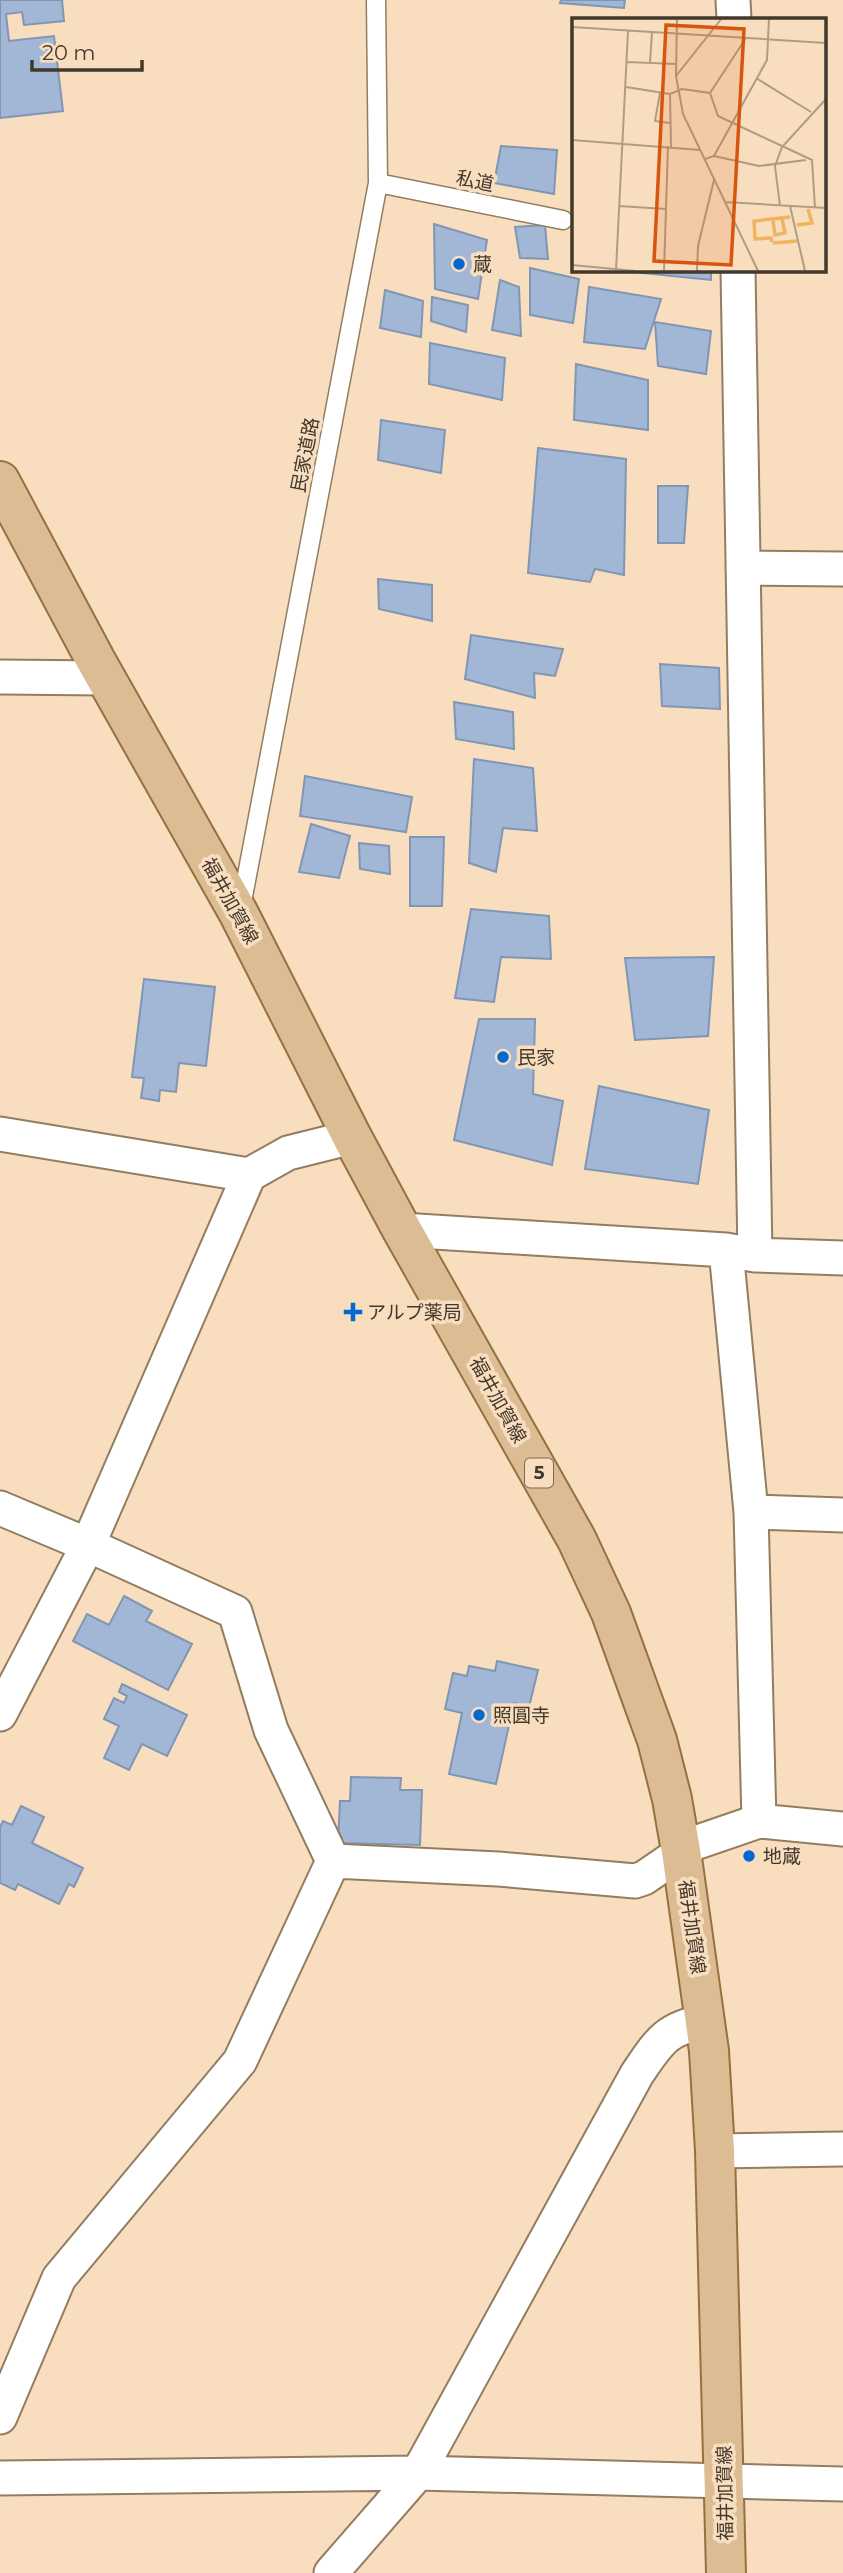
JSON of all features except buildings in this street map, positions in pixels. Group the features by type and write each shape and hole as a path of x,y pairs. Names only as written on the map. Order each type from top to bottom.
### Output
{"main road":[{"name":"福井加賀線","path":"0,481 106,678 239,914 402,1230 577,1540 611,1613 657,1740 672,1799 681,1851 705,2021 715,2151 726,2482 726,2573"}],"street":[{"path":"733,0 734,18"},
{"path":"738,271 743,568 741,1253 759,1821"},
{"path":"743,568 843,569"},
{"path":"0,677 106,678"},
{"path":"0,1134 249,1175"},
{"path":"0,1714 88,1545 249,1175 288,1153 352,1137"},
{"path":"402,1230 843,1258"},
{"path":"0,1508 234,1612 271,1730 333,1861"},
{"path":"751,1512 843,1515"},
{"path":"333,1861 498,1869 635,1881 644,1878 695,1843 759,1821 843,1829"},
{"path":"0,2417 59,2278 240,2062 333,1861"},
{"path":"331,2573 418,2473 637,2074 655,2048 671,2032 705,2021"},
{"path":"715,2151 843,2149"},
{"path":"0,2477 418,2473 843,2484"}],"lane":[{"name":"民家道路","path":"239,914 378,183 376,0"},
{"name":"私道","path":"378,183 563,220"}],"place":[{"name":"蔵","path":"459,264"},
{"name":"民家","path":"503,1057"},
{"name":"アルプ薬局","path":"353,1312"},
{"name":"照圓寺","path":"479,1715"},
{"name":"地蔵","path":"749,1856"}]}
